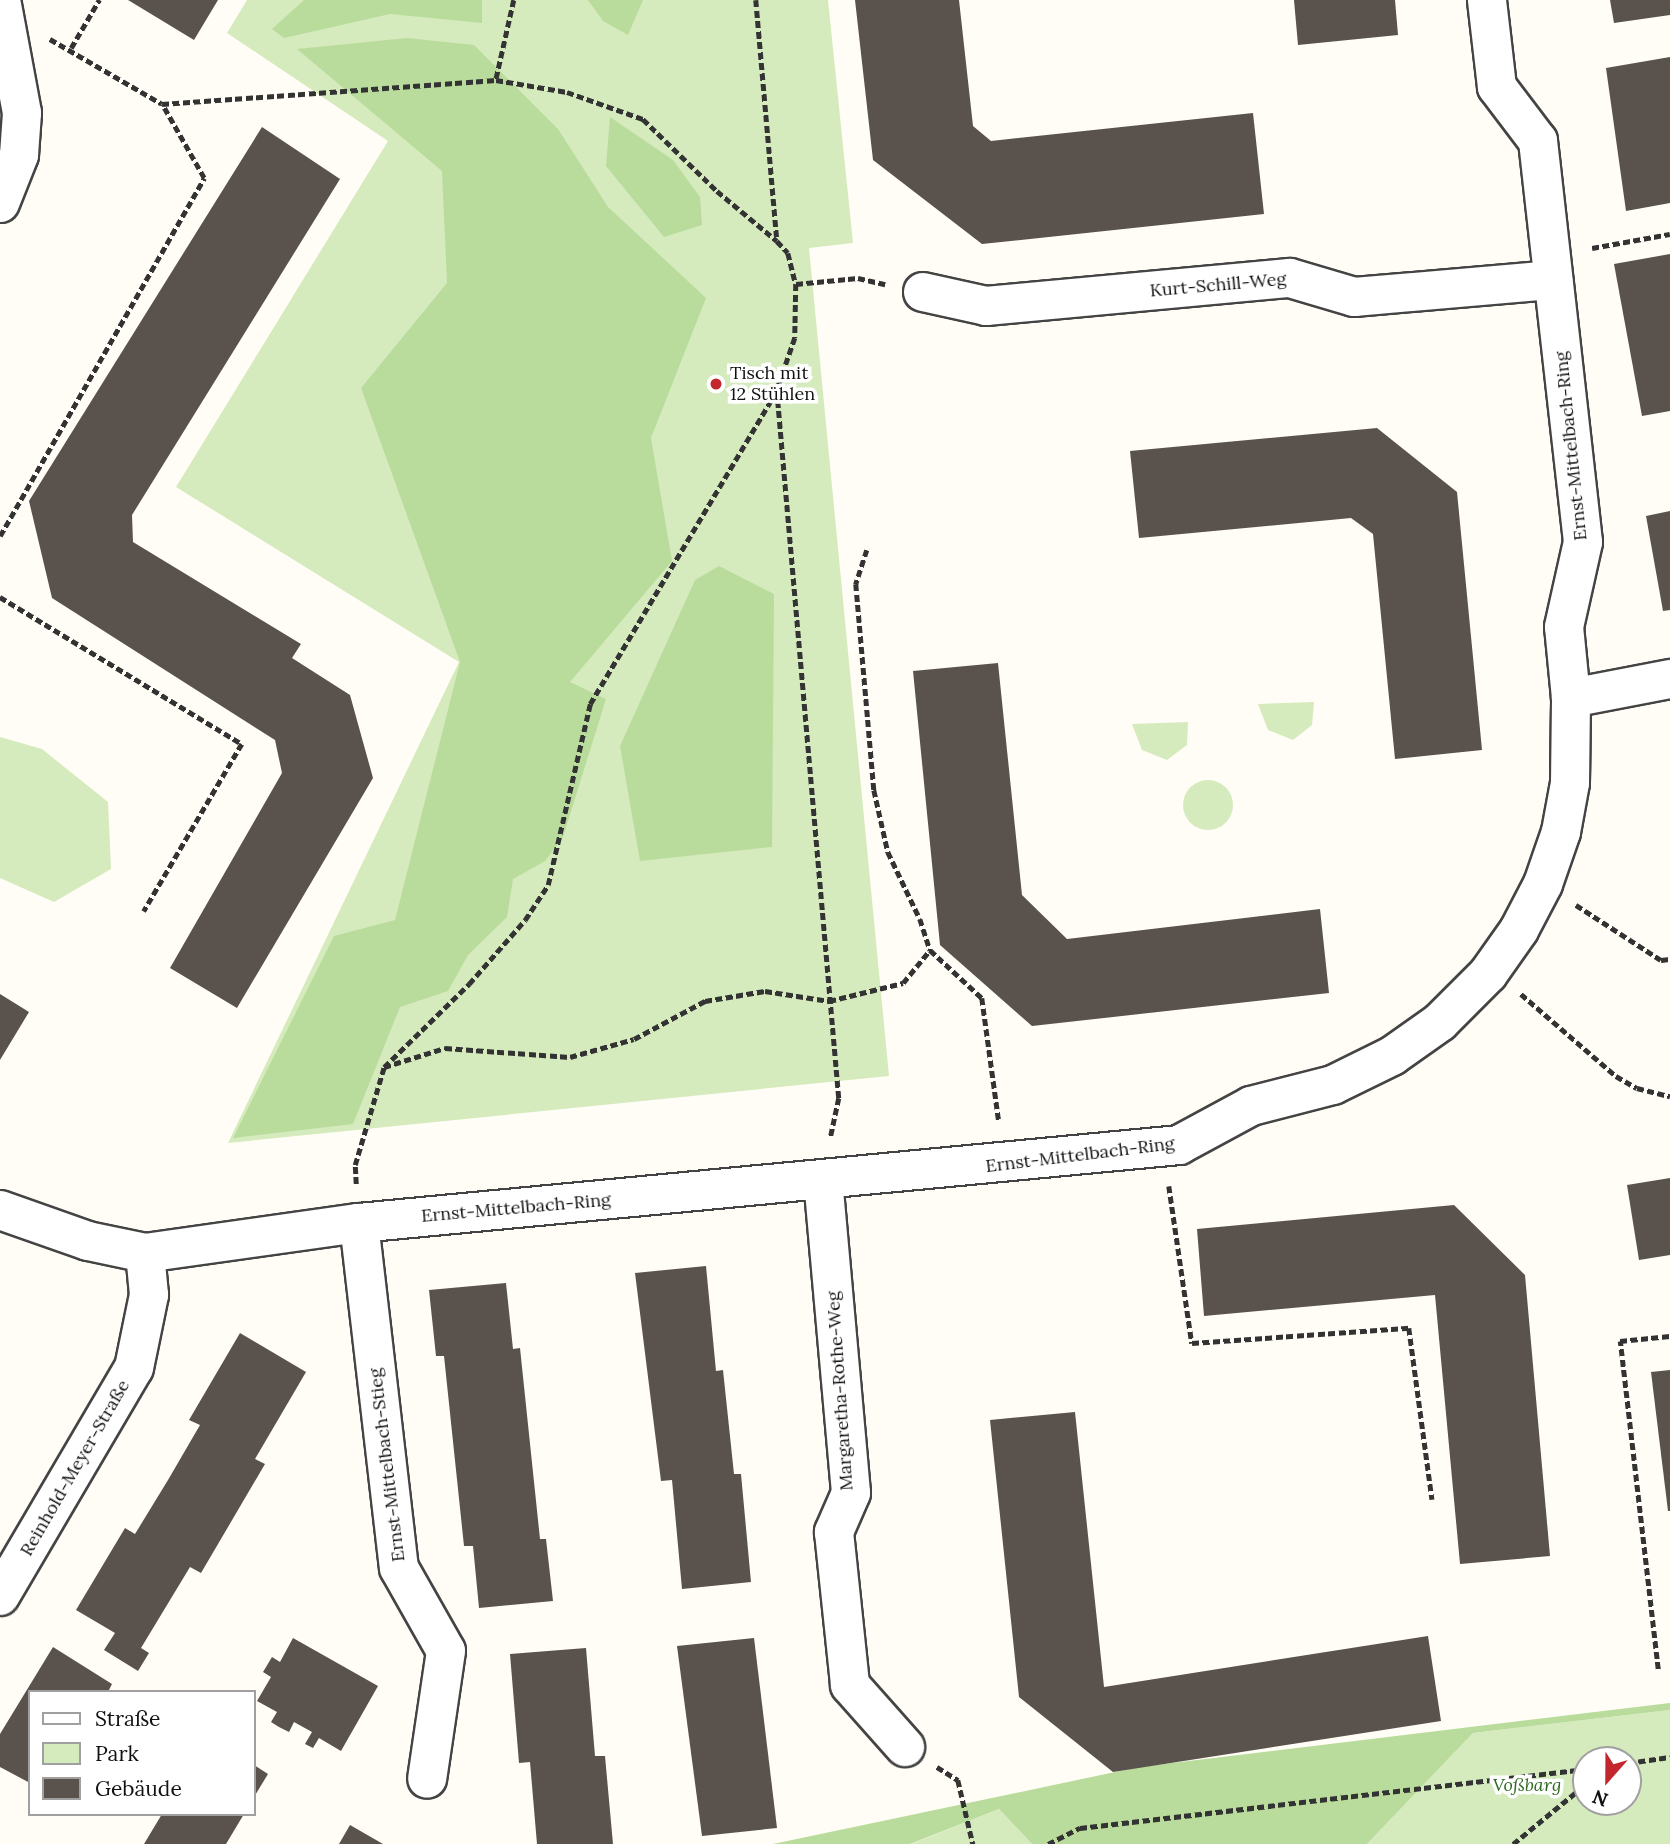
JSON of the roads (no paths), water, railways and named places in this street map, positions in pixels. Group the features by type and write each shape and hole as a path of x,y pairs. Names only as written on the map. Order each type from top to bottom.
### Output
{"street":[{"name":"Ernst-Mittelbach-Ring","path":"0,1210 88,1241 145,1253 359,1223 1004,1164 1179,1145 1251,1106 1333,1084 1392,1056 1440,1022 1488,974 1519,930 1542,884 1561,832 1570,783 1571,698 1564,627 1583,542 1538,141 1497,87 1487,0"},
{"path":"0,203 19,155 22,113 3,9"},
{"name":"Kurt-Schill-Weg","path":"923,292 986,306 1290,278 1354,297 1552,264"},
{"path":"1571,698 1670,679"},
{"name":"Margaretha-Rothe-Weg","path":"823,1180 850,1493 834,1532 850,1685 905,1747"},
{"name":"Ernst-Mittelbach-Stieg","path":"359,1223 399,1568 446,1651 427,1779"},
{"name":"Reinhold-Meyer-Straße","path":"0,1596 134,1368 149,1295 145,1253"}],"place":[{"name":"Tisch mit 12 Stühlen","path":"716,384"}],"park label":[{"name":"Voßbarg","path":"1527,1785"}]}
